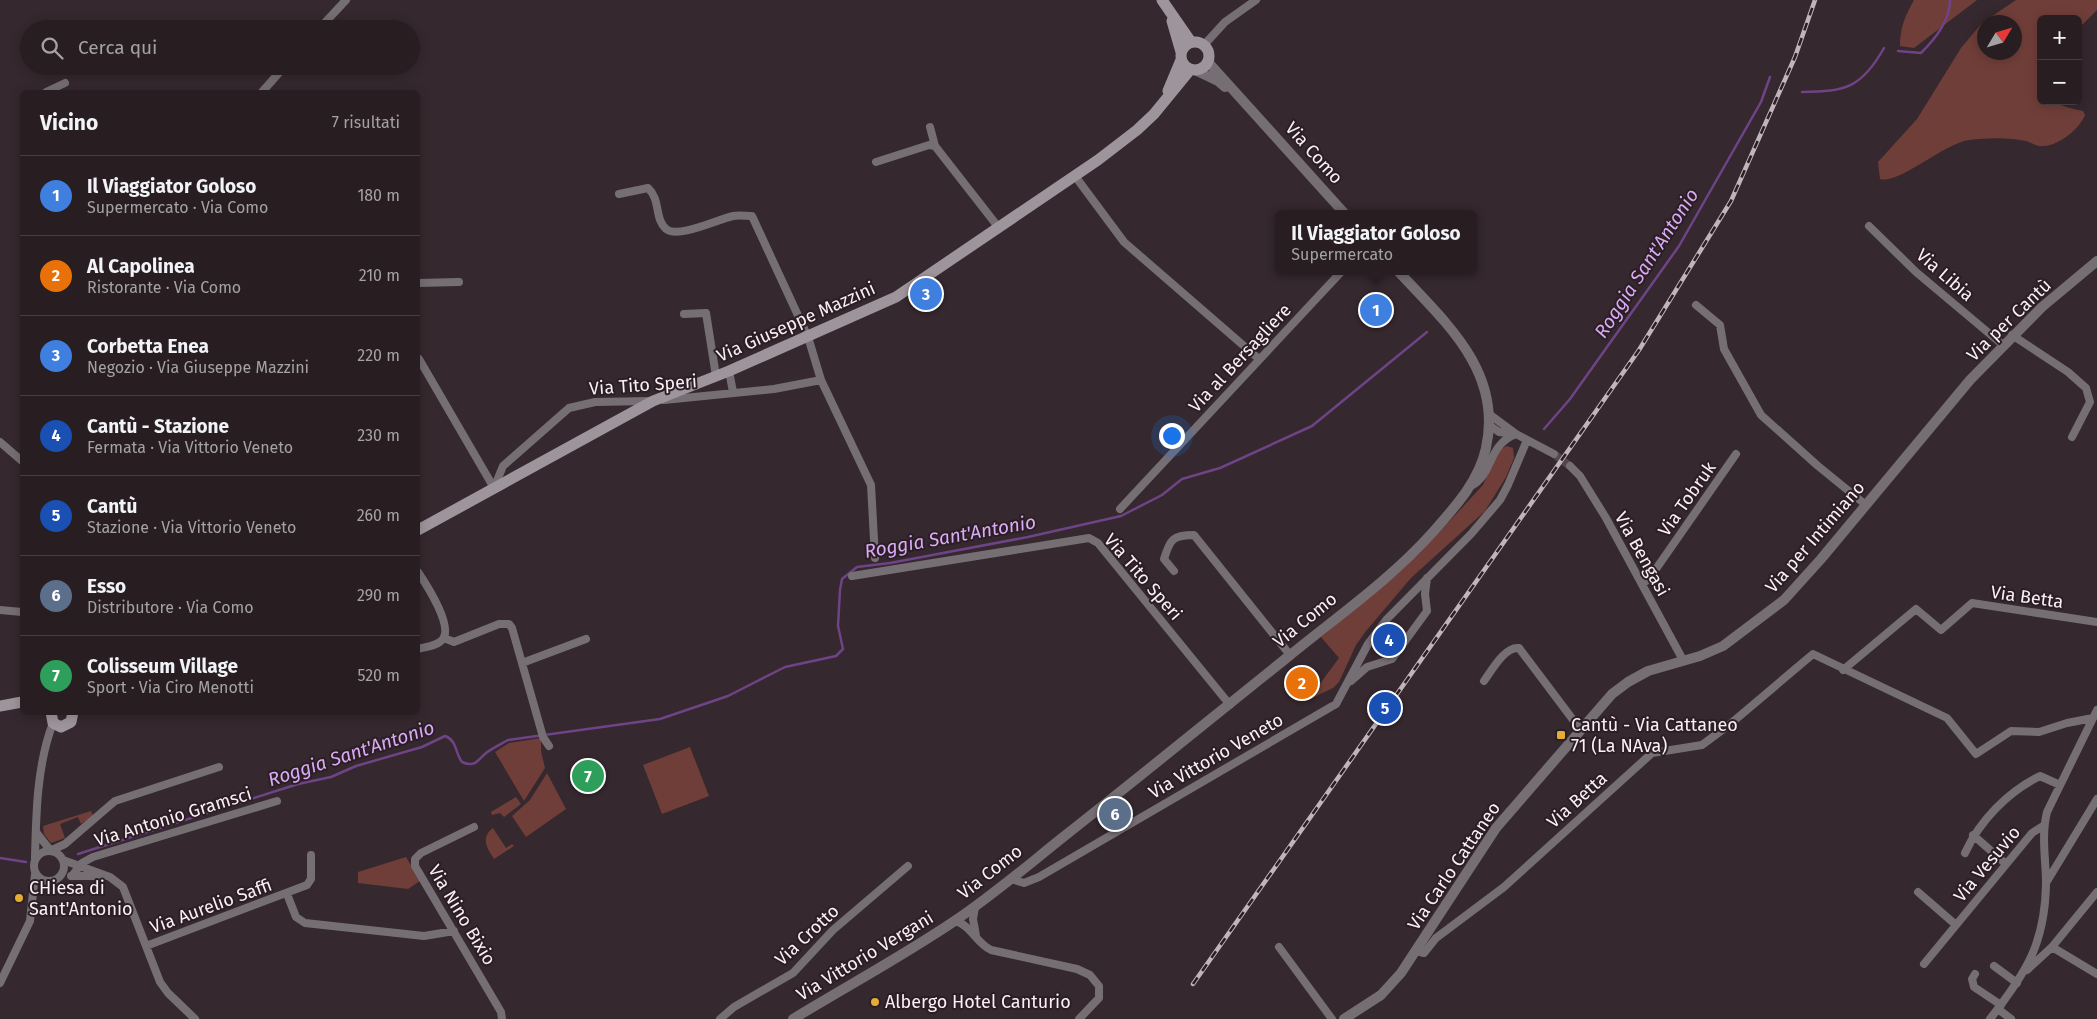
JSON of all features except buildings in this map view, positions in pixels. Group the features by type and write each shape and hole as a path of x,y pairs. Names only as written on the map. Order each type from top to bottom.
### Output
{"main road":[{"path":"1162,0 1191,42"},
{"path":"1170,14 1181,56 1193,70 1203,68 1208,62 1208,50 1204,45 1191,42 1185,45 1181,56"},
{"name":"Via Giuseppe Mazzini","path":"1162,104 1181,56"},
{"name":"Via Giuseppe Mazzini","path":"420,528 653,401 729,371 896,297 1075,176 1138,130 1193,70"},
{"path":"0,708 20,703"},
{"path":"0,708 20,708"},
{"path":"50,716 61,727 66,726 73,715"}],"street":[{"path":"327,20 346,0"},
{"path":"1204,45 1225,22 1256,0"},
{"name":"Via Como","path":"1208,62 1341,210"},
{"name":"Via Como","path":"1193,70 1218,81 1256,115"},
{"path":"264,90 277,75"},
{"path":"50,90 65,83"},
{"path":"930,126 935,146 999,228"},
{"path":"876,162 929,145 935,146"},
{"path":"1075,176 1124,242 1259,360"},
{"path":"619,194 648,188 656,195 661,222 667,230 678,233 734,216 752,216 808,337 820,380 871,485 875,558"},
{"name":"Via Libia","path":"1869,226 1916,272 2003,345"},
{"name":"Via per Cantù","path":"1948,406 2012,335 2097,261"},
{"name":"Via al Bersagliere","path":"1120,509 1338,275"},
{"name":"Via Como","path":"954,921 1230,705 1396,568 1432,533 1469,488 1483,459 1489,425 1489,414 1482,382 1472,358 1446,324 1402,275"},
{"path":"420,283 459,282"},
{"path":"1696,305 1720,325 1724,349 1765,420 1866,505"},
{"path":"684,314 706,313 716,376"},
{"path":"2012,335 2068,372 2086,388 2090,402 2072,437"},
{"path":"420,361 494,488"},
{"path":"729,371 733,392"},
{"name":"Via Tito Speri","path":"494,488 503,466 569,408 595,402 653,401 774,389 820,380"},
{"name":"Via per Intimiano","path":"1682,660 1700,656 1723,646 1784,600 1948,406"},
{"path":"1489,414 1516,434 1554,454"},
{"path":"1489,425 1499,432 1516,434"},
{"path":"1469,488 1482,477 1494,450 1499,444 1516,434"},
{"name":"Via Vittorio Veneto","path":"1010,878 1024,882 1039,877 1235,761 1326,711 1342,697 1368,644 1387,619 1471,534 1500,500 1527,440"},
{"path":"0,442 20,459"},
{"name":"Via Tobruk","path":"1642,584 1649,579 1736,454"},
{"name":"Via Bengasi","path":"1570,466 1580,476 1588,489 1642,584 1682,660"},
{"path":"1174,571 1164,559 1169,542 1179,535 1194,535 1290,655"},
{"name":"Via Tito Speri","path":"852,576 1088,538 1098,543 1230,705"},
{"path":"420,575 436,601 446,630 444,638 440,643 420,648"},
{"name":"Via Vittorio Veneto","path":"1348,683 1363,669 1386,662 1395,655 1427,611 1425,594 1427,578"},
{"name":"Via Betta","path":"1844,670 1916,609 1942,630 1972,603 2097,622"},
{"path":"0,610 20,612"},
{"path":"444,638 454,642 499,624 509,624 512,628 543,733 549,746"},
{"path":"522,663 586,639"},
{"path":"1484,681 1506,653 1513,648 1520,648 1580,729"},
{"name":"Via Betta","path":"1416,951 1424,954 1436,938 1504,887 1652,753 1702,745 1729,725 1813,654 1947,718 1976,754 2011,731 2039,732 2093,718"},
{"name":"Via Carlo Cattaneo","path":"1344,1019 1381,995 1401,974 1496,828 1580,729 1623,685 1648,671 1682,660"},
{"path":"1990,1019 2024,973 2036,948 2044,920 2046,883 2043,826 2047,812 2060,784 2097,710"},
{"path":"0,983 30,920 34,889 35,874 33,867 36,832 45,742 50,716"},
{"path":"45,742 66,726"},
{"path":"35,858 41,852 66,844 115,801 219,767"},
{"path":"1965,853 1972,835 1999,804 2032,780 2040,776 2060,784"},
{"path":"2046,883 2097,799"},
{"name":"Via Antonio Gramsci","path":"72,876 86,860 93,857 277,801"},
{"name":"Via Vesuvio","path":"1924,964 2032,833 2043,826"},
{"name":"Via Nino Bixio","path":"474,828 426,850 415,859 415,866 501,1012 502,1019"},
{"path":"36,832 51,850 62,859"},
{"path":"1972,835 2006,864"},
{"path":"60,877 64,869 62,859 66,844"},
{"name":"Via Aurelio Saffi","path":"146,946 307,885 311,879 311,855"},
{"name":"Via Aurelio Saffi","path":"62,859 80,868 104,875 117,881 123,887 163,987 195,1019"},
{"name":"Via Crotto","path":"720,1019 734,1007 793,972 833,930 908,866"},
{"path":"35,874 43,880 52,881 60,877 104,875"},
{"path":"34,889 43,880"},
{"name":"Via Vesuvio","path":"1918,892 1956,925"},
{"path":"2024,973 2052,947 2097,892"},
{"name":"Via Aurelio Saffi","path":"286,894 296,918 305,924 424,936 454,931"},
{"path":"974,907 973,920 976,938"},
{"path":"954,921 964,924 976,938 991,950 1077,969 1090,975 1100,986 1099,998 1079,1019"},
{"name":"Via Vittorio Vergani","path":"793,1019 954,921"},
{"path":"1279,947 1332,1019"},
{"path":"2052,947 2097,974"},
{"path":"1994,966 2017,983"},
{"path":"1975,974 1972,979 1974,987 2011,1019"}],"shaded area":[{"path":"1914,0 1977,0 1914,48 1900,46 1904,22"},
{"path":"2016,0 2097,0 2097,10 2082,25 2082,15 2037,15 2037,105 2060,105 2083,111 2085,115 2079,125 2069,135 2056,143 2044,146 2005,138 1969,140 1958,143 1898,176 1880,179 1878,162 1917,119 1961,48 1977,29 1977,60 2022,60 2022,15 1994,15"},
{"path":"1507,446 1513,448 1514,458 1506,477 1485,511 1411,578 1356,645 1339,682 1333,688 1308,700 1339,658 1321,637 1400,572 1421,552 1483,485 1499,450"},
{"path":"541,738 541,751 545,768 524,801 495,752 509,743"},
{"path":"690,747 709,796 662,814 643,765"},
{"path":"547,773 566,809 526,837 512,816 530,800"},
{"path":"516,797 521,804 504,817 500,813 492,815 491,812"},
{"path":"91,811 93,816 81,824 78,817 60,824 65,838 51,843 44,834 43,826"},
{"path":"493,828 506,848 512,844 514,846 494,859 486,843 487,836"},
{"path":"406,857 420,881 408,889 358,883 358,872"}],"waterway":[{"name":"Roggia Sant'Antonio","path":"1898,51 1921,53 1945,22 1950,0"},
{"name":"Roggia Sant'Antonio","path":"1802,92 1830,91 1851,85 1868,71 1884,48"},
{"name":"Roggia Sant'Antonio","path":"1544,429 1570,399 1679,246 1761,102 1770,77"},
{"name":"Roggia Sant'Antonio","path":"78,854 298,784 331,777 356,766 422,747 445,736 452,740 462,762 473,764 486,753 508,740 660,719 728,696 785,667 836,656 843,649 838,626 842,579 857,567 890,563 1028,537 1121,516 1162,495 1182,479 1220,468 1312,426 1427,332"},
{"name":"Roggia Sant'Antonio","path":"0,858 26,862"}],"tunnel":[{"path":"1554,454 1570,466"}],"railway":[{"path":"1193,984 1639,350 1731,201 1795,57 1815,0"}],"place":[{"name":"Corbetta Enea","path":"926,294"},
{"name":"Il Viaggiator Goloso","path":"1376,310"},
{"name":"Cantù - Stazione","path":"1389,640"},
{"name":"Al Capolinea","path":"1302,683"},
{"name":"Cantù","path":"1385,708"},
{"name":"Cantù - Via Cattaneo 71 (La NAva)","path":"1561,735"},
{"name":"Colisseum Village","path":"588,776"},
{"name":"Esso","path":"1115,814"},
{"name":"CHiesa di Sant'Antonio","path":"19,898"},
{"name":"Albergo Hotel Canturio","path":"875,1002"}]}
